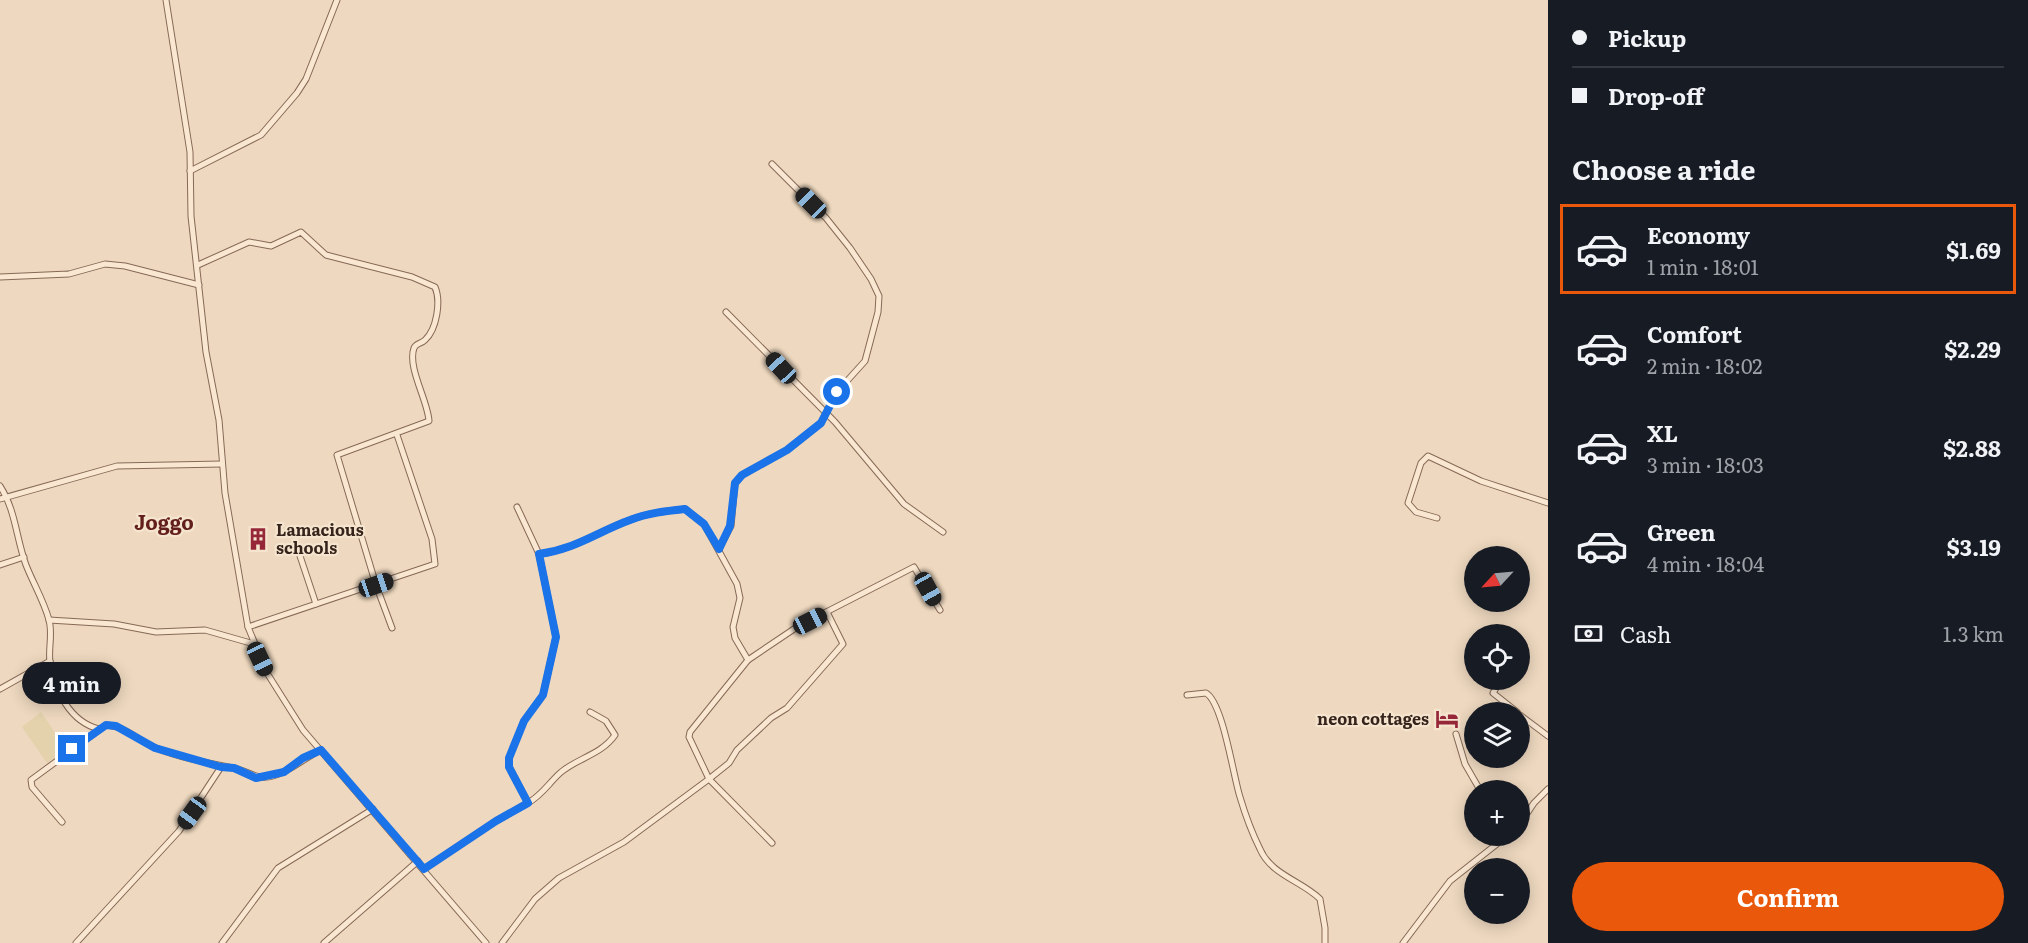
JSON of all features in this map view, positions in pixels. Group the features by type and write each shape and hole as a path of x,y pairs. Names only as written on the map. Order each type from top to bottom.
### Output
{"street":[{"path":"166,0 180,73 190,171 189,194 206,352 219,420 232,546 248,627 279,694 303,730 418,861 482,942"},
{"path":"190,171 261,135 270,127 306,79 337,0"},
{"path":"719,549 730,526 735,483 742,475 787,450 821,423 837,392 864,361 874,331 879,296 871,279 826,218 772,164"},
{"path":"198,265 249,242 271,246 301,232 326,255 412,277 435,288 439,307 428,336 415,345 413,352 414,367 429,422 337,456 376,585 392,628"},
{"path":"0,277 69,274 105,264 125,266 199,285"},
{"path":"726,312 827,415 904,504 943,532"},
{"path":"248,627 435,564 432,539 397,435"},
{"path":"1437,518 1416,512 1408,503 1421,463 1428,456 1481,481 1548,503"},
{"path":"0,499 117,466 222,464"},
{"path":"0,486 7,497 24,557 49,620 50,661 60,693 68,707 85,725 99,729"},
{"path":"517,507 539,554 556,637 543,695 524,721 509,758 509,767 528,803"},
{"path":"539,554 564,550 629,520 654,513 685,509 704,524 737,584 740,598 733,627 735,638 748,660"},
{"path":"297,547 316,604"},
{"path":"0,565 24,557"},
{"path":"771,843 709,779 689,737 690,732 748,660 797,627 914,567 940,610"},
{"path":"502,943 536,899 559,878 624,842 709,779 729,763 737,750 771,718 787,708 843,644 827,612"},
{"path":"49,620 114,624 156,632 205,630 254,644"},
{"path":"0,689 50,661"},
{"path":"1495,690 1493,693 1504,702"},
{"path":"1186,695 1206,693 1215,702 1233,763 1239,796 1260,851 1276,868 1320,899 1326,927 1325,943"},
{"path":"424,869 496,821 543,794 561,772 591,756 615,735 606,722 590,712"},
{"path":"1530,722 1548,736"},
{"path":"62,822 32,787 31,780 106,725 116,726 155,748 221,767 234,768 256,778 270,777 284,772 303,758 321,750"},
{"path":"1456,734 1466,764 1475,780"},
{"path":"76,943 179,831 221,767"},
{"path":"1530,812 1548,789"},
{"path":"222,943 278,868 372,809"},
{"path":"1403,943 1450,881 1494,846"},
{"path":"324,943 418,861"}],"shaded area":[{"path":"41,712 66,749 47,763 22,727"}],"place":[{"name":"Lamacious schools","path":"258,539"},
{"name":"neon cottages","path":"1447,719"}],"district":[{"name":"Joggo","path":"164,523"}],"route":[{"path":"72,749 106,725 116,726 155,748 221,767 234,768 256,778 270,777 284,772 303,758 321,750 424,869 496,821 528,803 509,767 509,758 524,721 543,695 548,668 554,652 556,637 539,554 573,547 629,520 654,513 685,509 696,515 704,524 719,549 730,526 734,510 735,483 742,475 787,450 821,423 837,392"}]}
